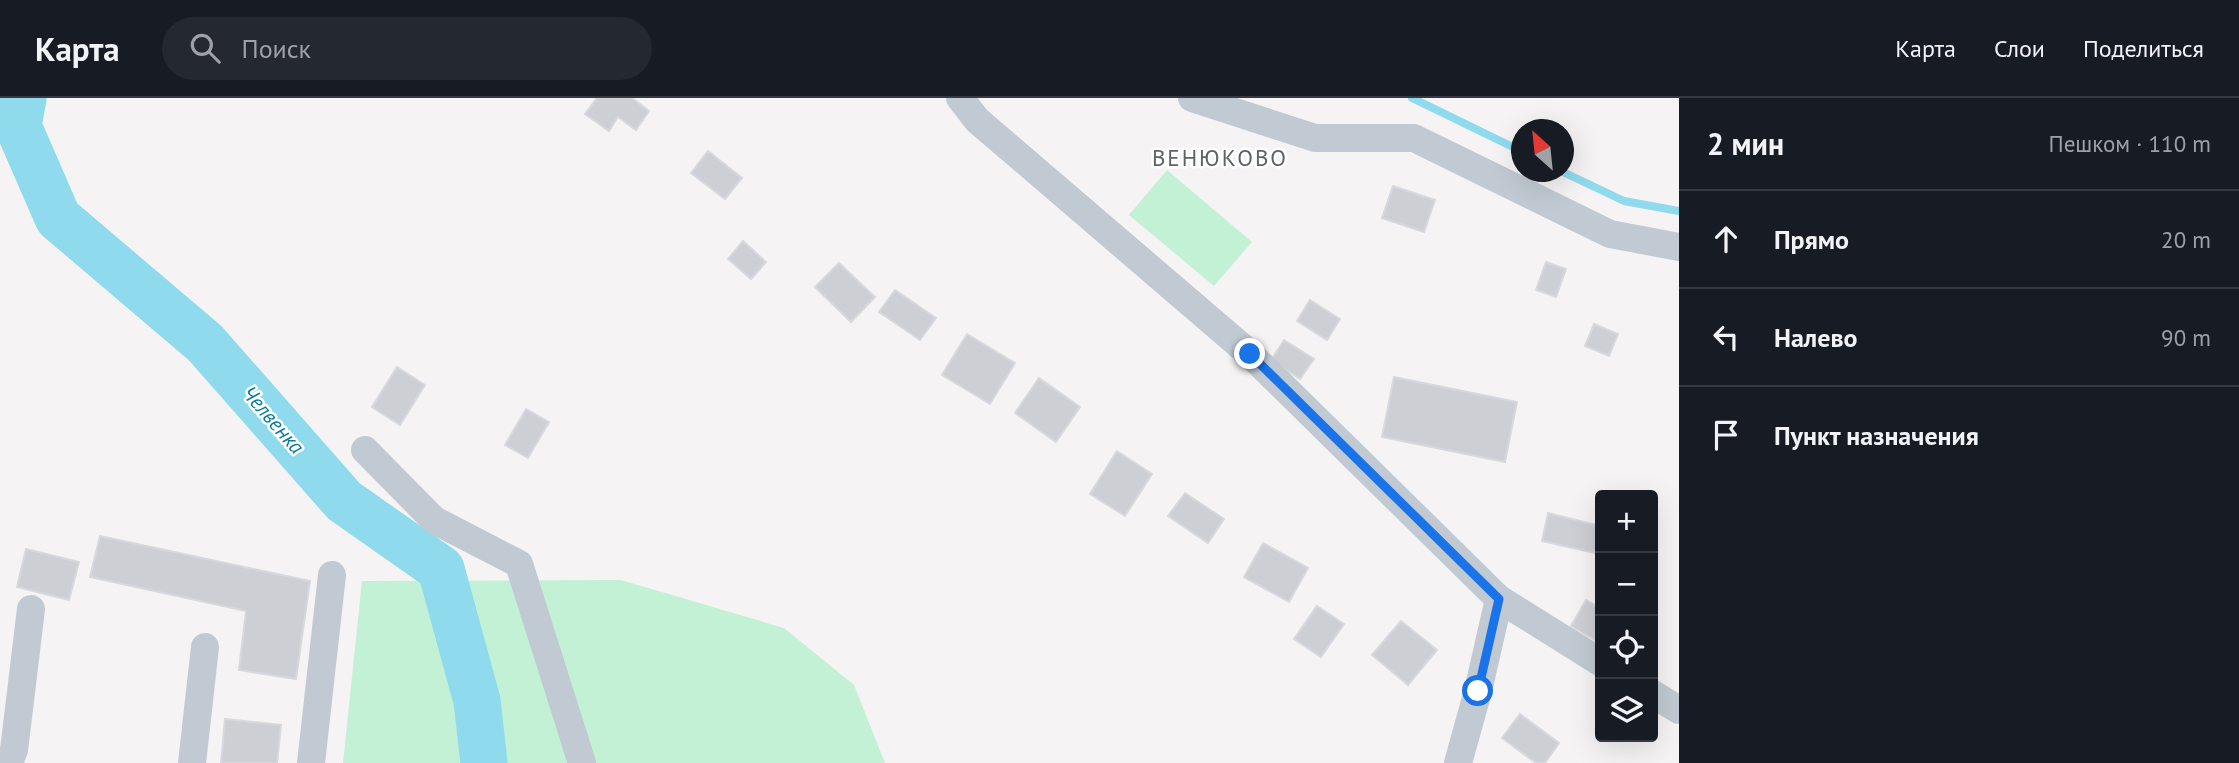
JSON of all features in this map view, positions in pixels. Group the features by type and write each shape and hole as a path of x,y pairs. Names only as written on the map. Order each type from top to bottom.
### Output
{"street":[{"path":"960,98 977,120 1250,354 1499,599 1595,659"},
{"path":"1192,98 1315,138 1414,138 1610,234 1679,247"},
{"path":"365,450 434,520 519,564 582,763"},
{"path":"311,763 332,575"},
{"path":"1458,763 1499,599"},
{"path":"9,763 13,750 31,609"},
{"path":"192,763 205,647"},
{"path":"1658,697 1679,710"}],"green space":[{"path":"1167,170 1252,242 1214,286 1129,215"},
{"path":"621,580 784,628 854,685 885,763 343,763 362,581"}],"building":[{"path":"597,98 632,98 649,111 636,130 618,117 609,131 585,114"},
{"path":"708,151 742,178 725,199 691,173"},
{"path":"1393,186 1435,200 1424,232 1382,218"},
{"path":"743,241 766,262 751,279 728,259"},
{"path":"1546,262 1566,269 1556,297 1536,290"},
{"path":"839,263 875,297 851,322 815,287"},
{"path":"895,290 936,318 920,340 879,312"},
{"path":"1310,300 1340,319 1327,340 1297,321"},
{"path":"1594,324 1618,334 1609,356 1585,346"},
{"path":"967,334 1015,363 990,404 942,375"},
{"path":"1284,340 1314,359 1300,379 1271,360"},
{"path":"397,367 425,385 400,425 372,407"},
{"path":"1394,377 1517,402 1505,462 1382,437"},
{"path":"1039,378 1080,407 1056,442 1015,413"},
{"path":"526,409 549,422 528,458 505,445"},
{"path":"1117,451 1152,474 1125,516 1090,494"},
{"path":"1185,493 1224,519 1208,543 1168,516"},
{"path":"1548,513 1595,525 1595,553 1542,541"},
{"path":"100,536 310,581 296,679 239,670 246,611 90,577"},
{"path":"1263,543 1308,568 1289,602 1244,577"},
{"path":"26,549 79,562 69,600 17,587"},
{"path":"1586,600 1595,605 1595,640 1571,626"},
{"path":"1317,606 1344,624 1321,657 1294,639"},
{"path":"1401,621 1437,650 1408,685 1372,655"},
{"path":"1520,714 1559,743 1545,763 1536,763 1502,738"},
{"path":"225,719 281,725 277,763 221,763"}],"waterway":[{"name":"Челвенка","path":"23,98 18,126 58,218 205,343 344,501 441,569 477,701 484,763"},
{"path":"1412,98 1511,146"},
{"path":"1574,177 1624,201 1679,211"}],"district":[{"name":"ВЕНЮКОВО","path":"1220,158"}],"route":[{"path":"1250,354 1499,599 1478,691"}]}
